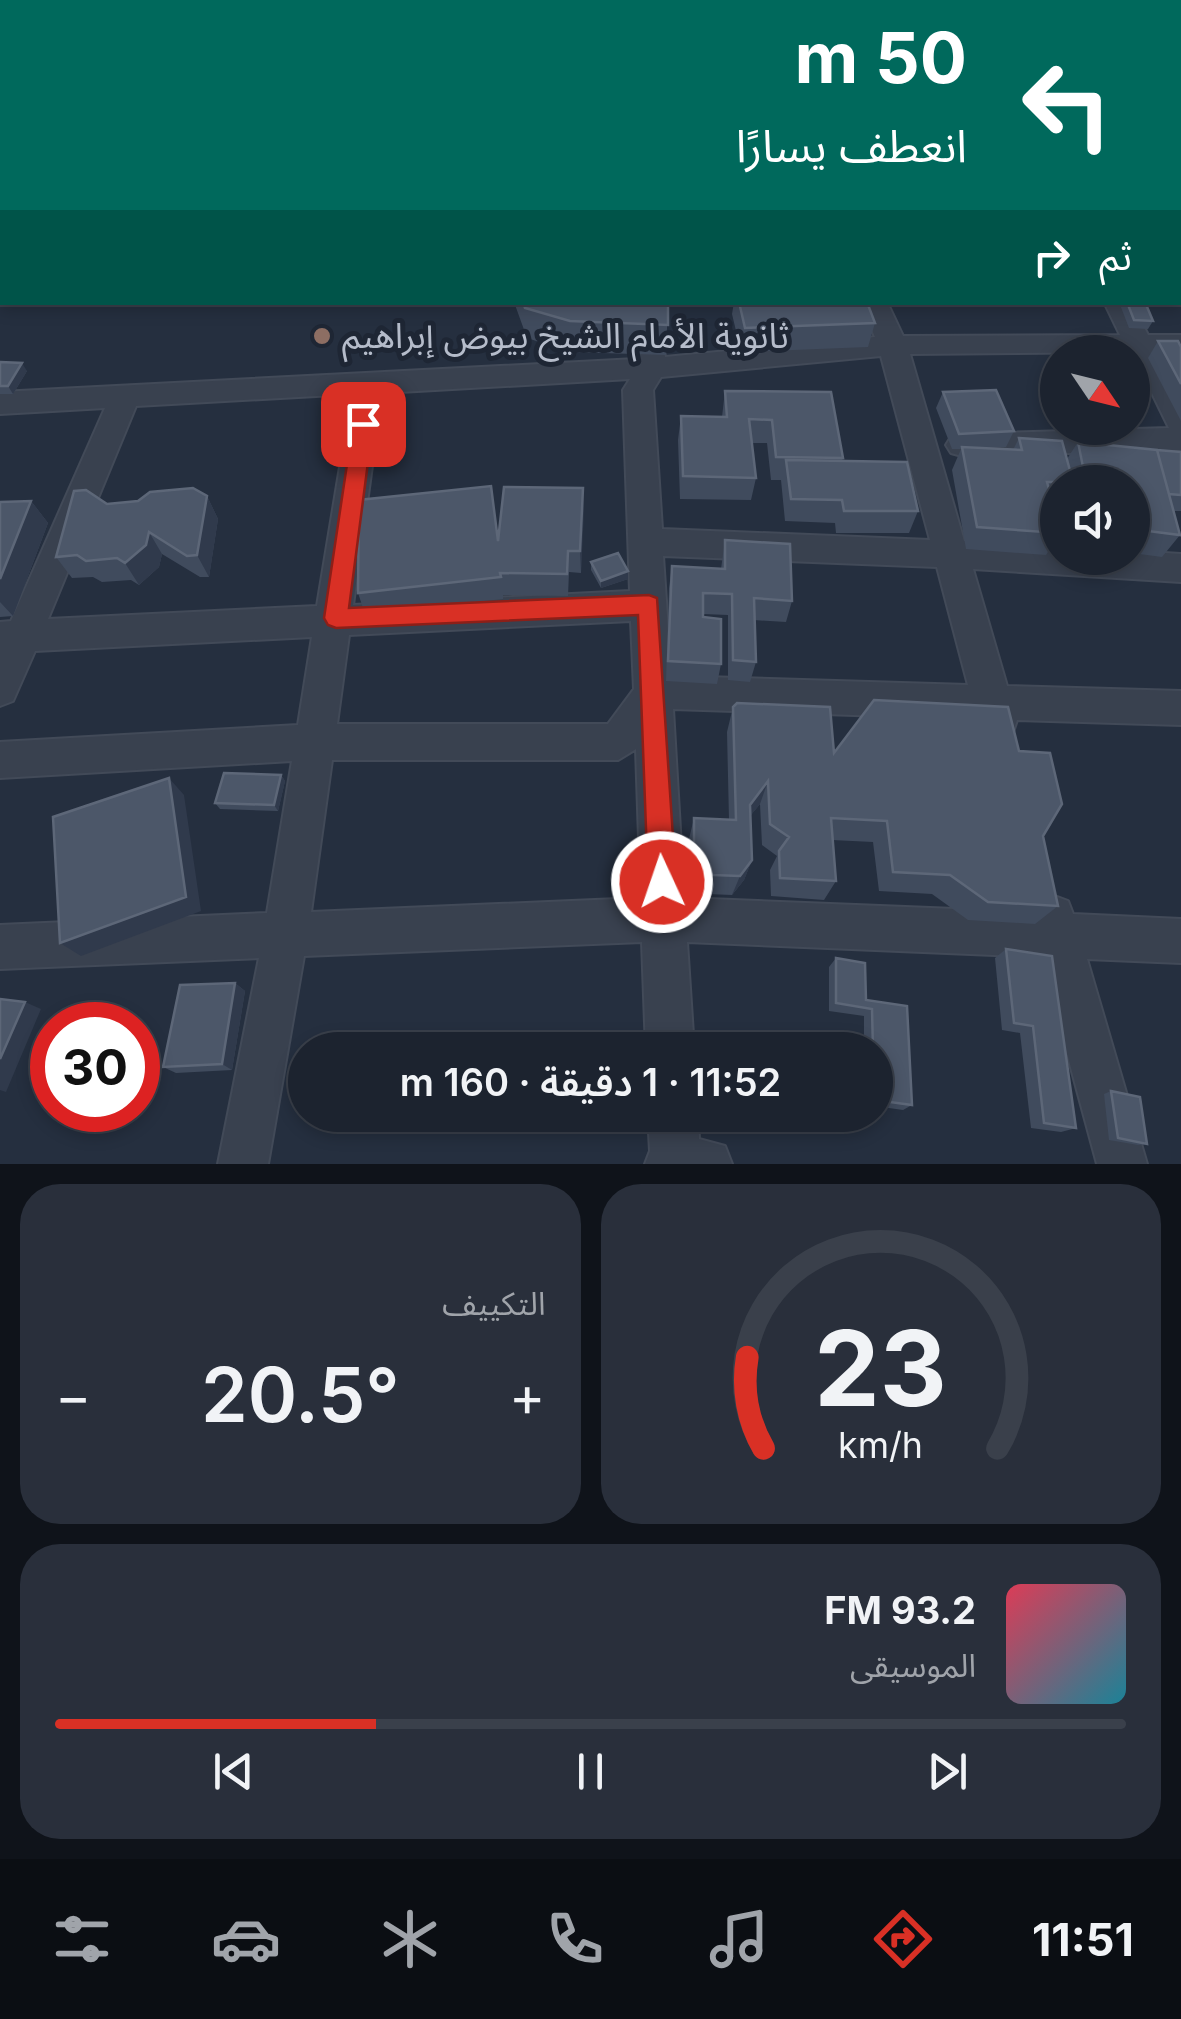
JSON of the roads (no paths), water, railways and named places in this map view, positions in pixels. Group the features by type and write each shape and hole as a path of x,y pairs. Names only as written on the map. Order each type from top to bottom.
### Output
{"street":[{"path":"642,305 652,368 638,390 669,1032"},
{"path":"873,305 893,345 1007,755"},
{"path":"1119,305 1134,335"},
{"path":"0,403 652,368 893,345 1040,344"},
{"path":"1150,344 1181,344"},
{"path":"1150,364 1181,422"},
{"path":"244,1164 336,618 368,385"},
{"path":"0,689 11,636 124,399"},
{"path":"921,446 1181,438"},
{"path":"646,542 1181,568"},
{"path":"11,636 649,605"},
{"path":"653,692 1181,708"},
{"path":"0,760 316,742 618,742 653,692"},
{"path":"1042,882 1122,1164"},
{"path":"0,948 286,932 664,920 1181,941"},
{"path":"673,1132 674,1164 707,1164"}],"place":[{"name":"ثانوية الأمام الشيخ بيوض إبراهيم","path":"322,336"}]}
